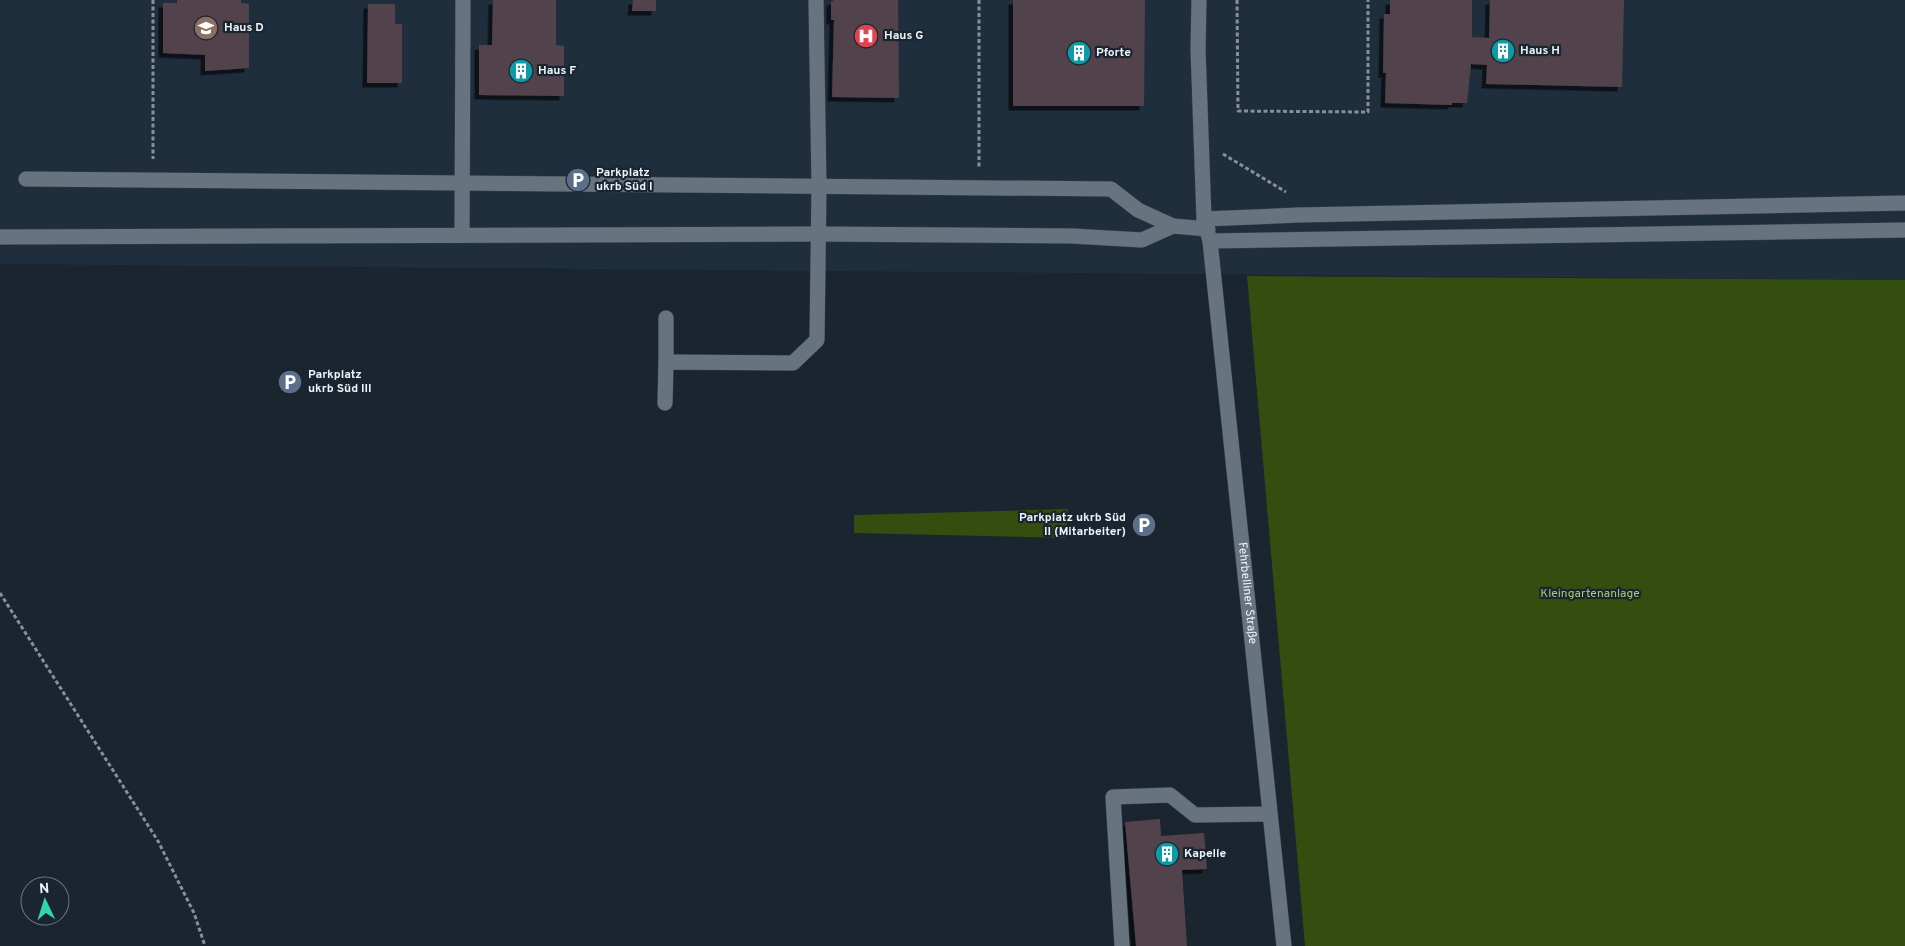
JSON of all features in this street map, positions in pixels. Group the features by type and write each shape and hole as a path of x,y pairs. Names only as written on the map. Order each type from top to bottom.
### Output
{"lane":[{"path":"462,235 463,0"},
{"path":"666,362 793,363 817,340 819,186 816,0"},
{"name":"Fehrbelliner Straße","path":"1199,0 1200,140 1207,230 1284,946"},
{"path":"26,179 1111,189 1138,210 1173,226 1207,230 1905,230"},
{"path":"1207,230 1299,215 1905,203"},
{"path":"0,236 818,234 1072,236 1142,240 1173,226"},
{"path":"666,318 666,403"},
{"path":"1122,946 1113,797 1170,795 1195,815 1270,814"}],"path":[{"path":"153,0 154,180"},
{"path":"979,0 980,188"},
{"path":"1238,0 1238,111 1359,112 1368,112 1368,0"},
{"path":"1200,140 1297,199 1299,215"},
{"path":"0,593 158,841 194,913 205,946"}],"shaded area":[{"path":"0,0 1905,0 1905,280 0,264"}],"green space":[{"name":"Kleingartenanlage","path":"1247,276 1905,280 1905,946 1305,946"},
{"path":"1068,509 1066,538 854,533 854,515"}],"building":[{"name":"Haus D","path":"177,0 241,0 241,3 249,4 249,68 205,71 205,55 163,53 163,3 177,3"},
{"name":"Haus F","path":"493,0 556,0 556,45 564,46 564,96 479,95 479,45 492,45"},
{"path":"633,0 656,0 656,11 632,11"},
{"name":"Haus G","path":"834,0 898,0 899,98 832,97 834,20 831,20 831,2"},
{"name":"Pforte","path":"1013,0 1145,0 1144,106 1013,106"},
{"name":"Haus H","path":"1390,0 1472,0 1472,37 1489,38 1490,0 1624,0 1622,87 1486,84 1487,65 1471,64 1467,103 1452,103 1452,105 1385,103 1386,73 1383,73 1384,14 1390,14"},
{"path":"368,4 395,4 395,24 402,24 402,83 367,83"},
{"path":"1160,819 1161,836 1204,833 1207,869 1182,870 1187,946 1136,946 1125,822"}],"place":[{"name":"Haus D","path":"206,28"},
{"name":"Haus G","path":"866,36"},
{"name":"Haus H","path":"1503,51"},
{"name":"Pforte","path":"1079,53"},
{"name":"Haus F","path":"521,71"},
{"name":"Parkplatz ukrb Süd I","path":"578,180"},
{"name":"Parkplatz ukrb Süd III","path":"290,382"},
{"name":"Parkplatz ukrb Süd II (Mitarbeiter)","path":"1144,525"},
{"name":"Kapelle","path":"1167,854"}]}
